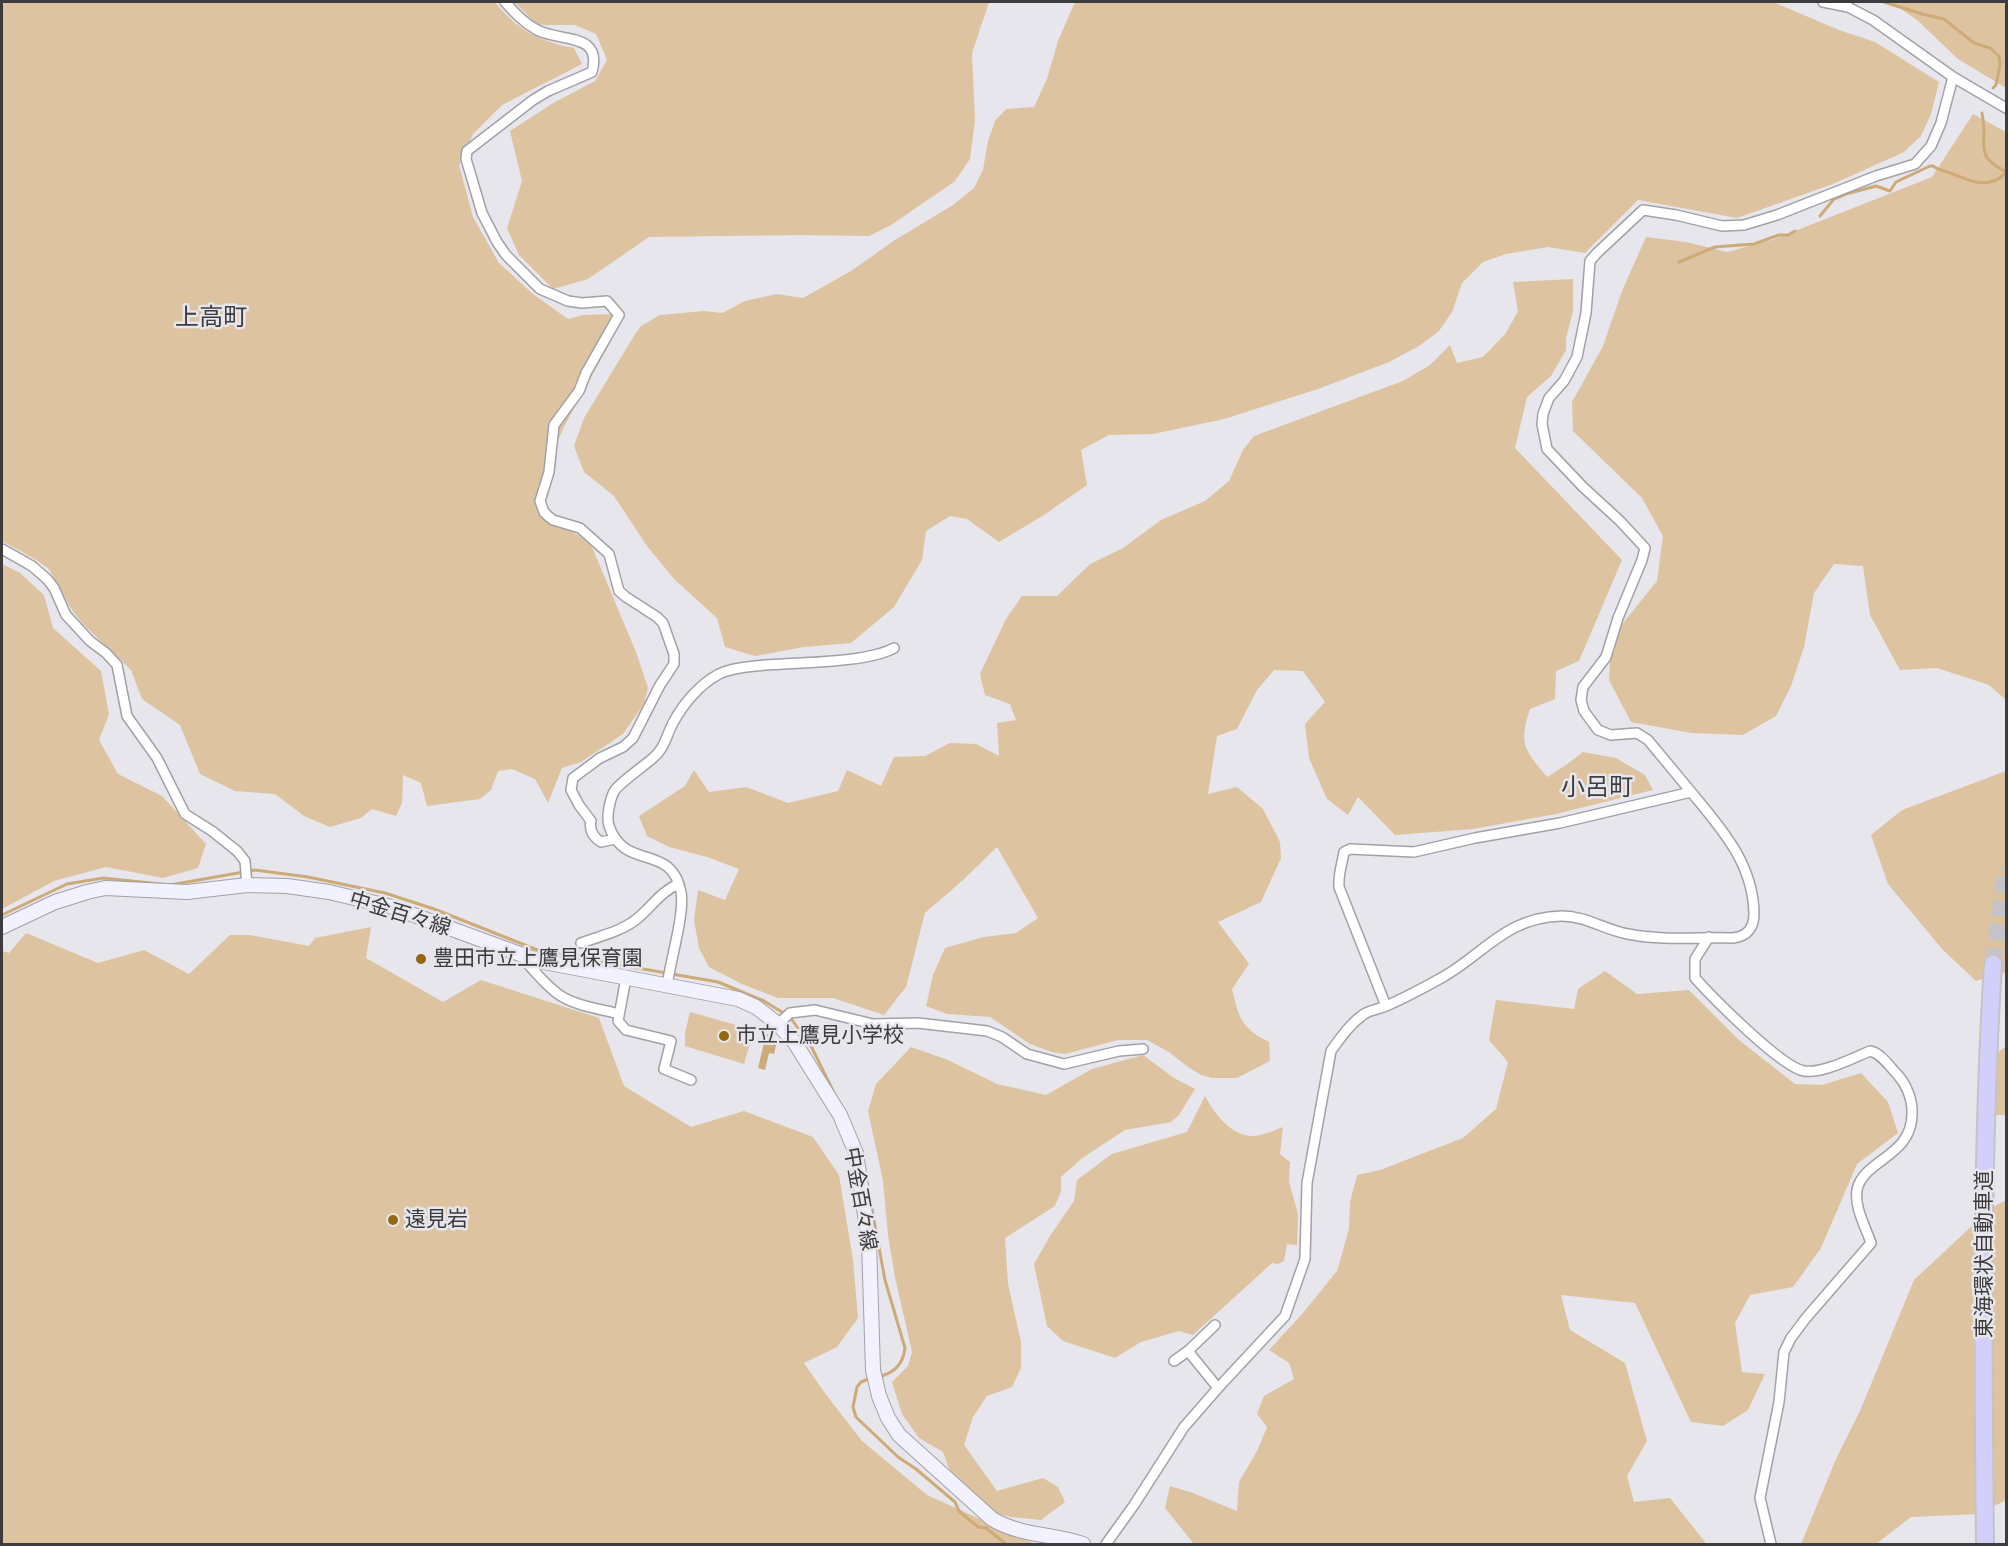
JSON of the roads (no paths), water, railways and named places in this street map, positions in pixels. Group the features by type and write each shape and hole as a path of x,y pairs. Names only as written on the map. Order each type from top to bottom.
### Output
{"highway":[{"name":"東海環状自動車道","path":"1985,1545 1985,1147 1993,964"}],"main road":[{"name":"中金百々線","path":"2,927 55,902 105,888 187,892 247,882 287,886 329,892 392,907 528,958 738,999 756,1007 780,1022 795,1043 840,1115 856,1152 869,1242 874,1377 888,1418 899,1435 992,1520 1007,1528 1067,1539 1083,1545"}],"street":[{"path":"505,2 521,20 536,29 585,42 594,64 592,72 533,100 467,151 466,159 482,213 506,255 540,289 568,301 607,302 619,315 586,373 579,391 554,425 549,472 540,501 544,512 553,520 580,528 609,554 619,591 663,623 674,654 672,670 660,686 633,738 623,747 600,758 578,773 571,784 571,790 579,805 591,821 591,831 596,838 601,842 615,839"},
{"path":"1823,2 1848,7 1872,20 1953,77 2007,108"},
{"path":"1106,1545 1184,1427 1286,1316 1305,1259 1307,1183 1311,1150 1331,1051 1355,1021 1367,1012 1386,1006 1444,976 1512,927 1539,918 1564,916 1583,918 1625,934 1656,938 1742,937 1754,922 1750,886 1741,860 1731,842 1691,792 1648,741 1637,733 1611,735 1598,730 1584,711 1581,700 1583,687 1606,657 1618,618 1645,548 1620,521 1583,488 1548,449 1542,424 1543,414 1549,398 1564,381 1576,357 1586,313 1590,261 1643,210 1722,226 1744,225 1777,215 1876,176 1915,164 1931,146 1941,123 1953,77"},
{"path":"2,549 32,566 47,579 54,588 66,615 117,665 128,716 157,758 185,814 212,831 237,851 245,861 247,882"},
{"path":"667,984 681,907 681,893 676,877 666,864 633,854 622,848 615,839 608,823 609,808 615,790 657,755 664,746 672,724 684,705 698,690 720,673 745,667 874,655 894,648"},
{"path":"1386,1006 1339,887 1338,873 1344,852 1350,849 1414,852 1474,838 1560,823 1691,792"},
{"path":"581,943 638,918 658,897 678,884"},
{"path":"1709,937 1695,959 1695,978 1713,999 1763,1044 1796,1068 1804,1071 1816,1071 1870,1051 1877,1052 1903,1081 1912,1103 1913,1119 1905,1141 1864,1177 1857,1189 1856,1201 1871,1243 1806,1318 1784,1352 1779,1402 1760,1498 1771,1545"},
{"path":"528,958 527,963 561,997 619,1014"},
{"path":"626,978 618,1021 626,1030 671,1041 664,1069 691,1080"},
{"path":"780,1022 790,1013 815,1010 840,1014 873,1024 918,1023 987,1031 1002,1037 1028,1054 1064,1064 1119,1051 1143,1049"},
{"path":"1174,1361 1215,1325"},
{"path":"1188,1351 1218,1388"}],"waterway":[{"path":"1884,2 1944,19 1974,43 1990,48 1999,56 2000,65 1996,85 1993,88"},
{"path":"1982,113 1985,153 1990,161 2006,172"},
{"path":"1820,216 1834,199 1876,186 1890,191 1896,182 1930,166 1971,181 1983,183 1996,180"},
{"path":"1998,179 2006,173"},
{"path":"1679,262 1715,247 1754,244 1795,231"},
{"path":"2,915 67,884 103,878 170,885 255,870 308,877 385,893 434,909 540,951 718,982 764,1001 790,1017 812,1048 837,1099"},
{"path":"865,1172 885,1280 905,1348 900,1364 889,1373 878,1377"},
{"path":"871,1378 861,1382 857,1387 853,1407 856,1417 898,1457 955,1502 959,1511 978,1527 986,1528 1006,1544"}],"tunnel":[{"path":"1993,964 2006,867"}],"place":[{"name":"豊田市立上鷹見保育園","path":"421,959"},
{"name":"市立上鷹見小学校","path":"724,1036"},
{"name":"遠見岩","path":"393,1220"}],"district":[{"name":"上高町","path":"211,318"},
{"name":"小呂町","path":"1597,788"}]}
